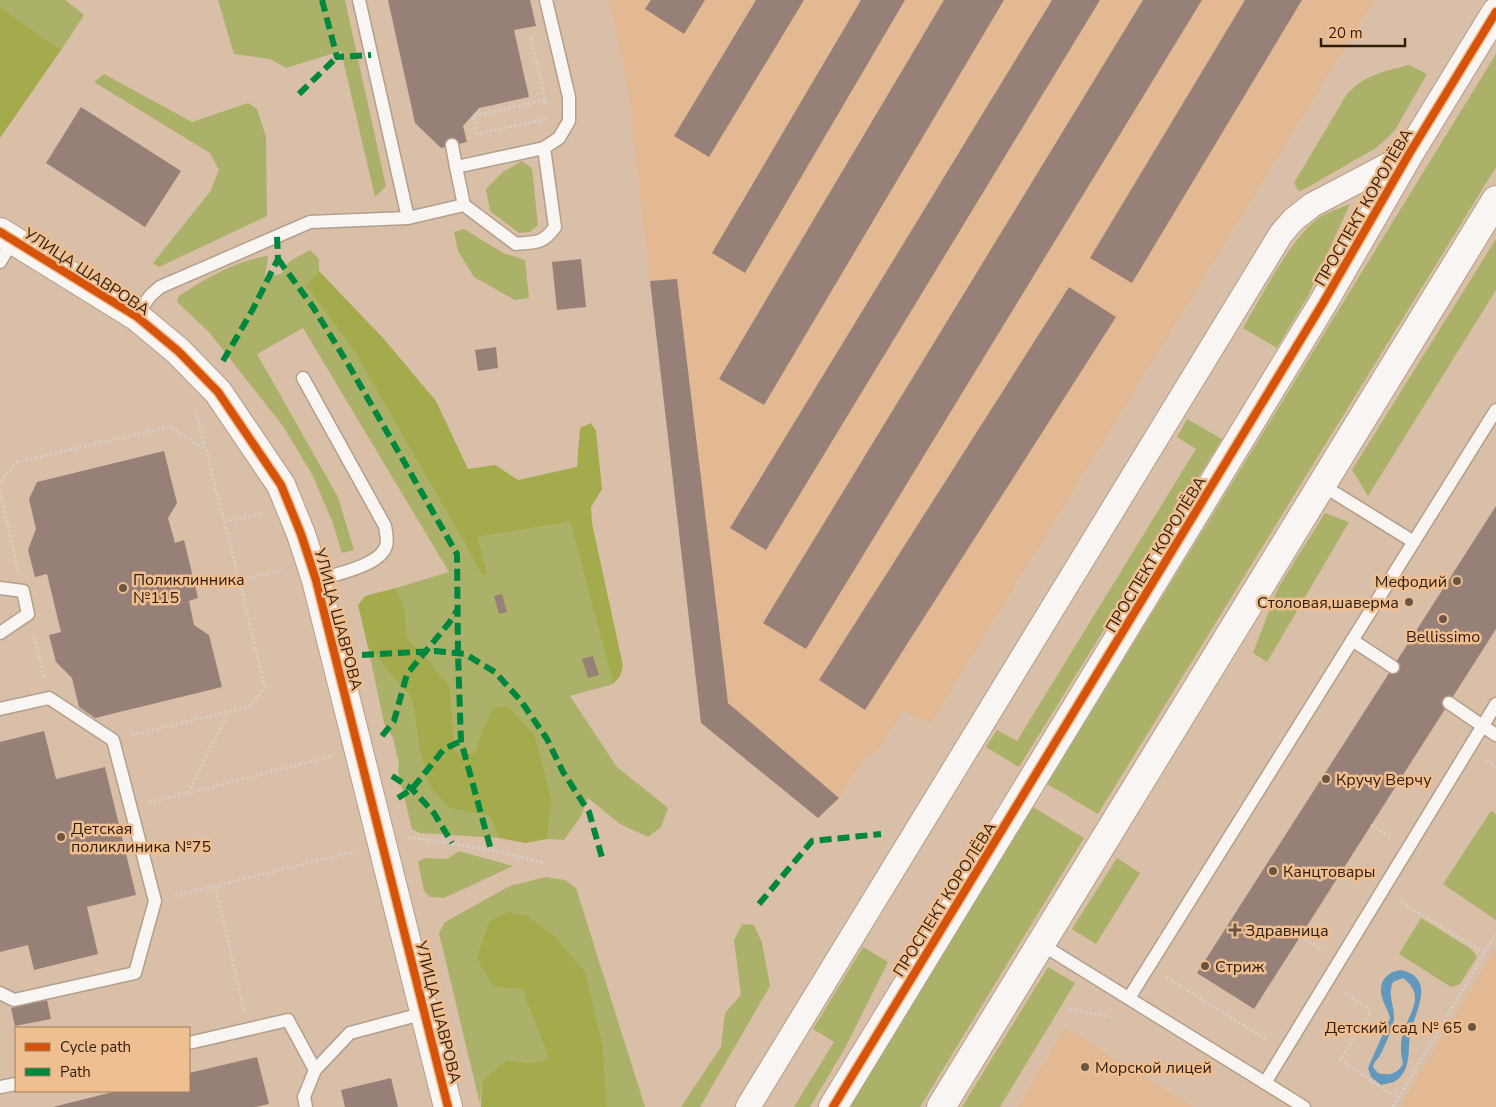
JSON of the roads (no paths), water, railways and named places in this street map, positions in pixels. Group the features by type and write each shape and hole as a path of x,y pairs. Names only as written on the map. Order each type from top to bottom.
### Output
{"street":[{"name":"ПРОСПЕКТ КОРОЛЁВА","path":"832,1107 1307,329 1409,154 1496,12"},
{"path":"748,1107 1281,234 1293,220 1312,205 1409,154"},
{"path":"941,1107 1496,200"},
{"name":"УЛИЦА ШАВРОВА","path":"4,244 136,316 178,351 218,392 281,486 301,534 316,580 448,1107"}],"lane":[{"path":"358,0 408,218"},
{"path":"456,167 550,144 559,138 569,121 569,97 546,0"},
{"path":"452,145 464,205 516,244 541,241 548,237 555,226 550,144"},
{"path":"136,316 150,296 160,287 310,222 408,218 464,205"},
{"path":"303,378 385,526 386,546 379,557 359,567 316,580"},
{"path":"1129,998 1496,410"},
{"path":"1322,485 1414,542"},
{"path":"0,588 23,591 28,614 0,633"},
{"path":"1352,640 1393,667"},
{"path":"0,708 49,698 113,740 155,901 135,972 14,1000 0,993"},
{"path":"1449,703 1496,735"},
{"path":"1265,1083 1496,704"},
{"path":"1041,944 1304,1107"},
{"path":"306,1107 304,1097 315,1070 350,1033 425,1013"},
{"path":"190,1043 288,1020 315,1070"},
{"path":"0,1087 15,1084"}],"water":[{"path":"1401,970 1412,974 1418,980 1421,987 1421,996 1411,1031 1407,1066 1397,1080 1381,1085 1371,1077 1368,1068 1390,1018 1381,994 1382,983 1386,976","holes":["1403,978 1410,985 1415,999 1402,1037 1401,1051 1403,1064 1392,1073 1378,1073 1373,1065 1383,1049 1394,1020 1391,987 1393,982"]}],"place":[{"name":"Мефодий","path":"1457,581"},
{"name":"Поликлинника №115","path":"123,588"},
{"name":"Столовая,шаверма","path":"1409,602"},
{"name":"Bellissimo","path":"1443,619"},
{"name":"Кручу Верчу","path":"1326,779"},
{"name":"Детская поликлиника №75","path":"61,837"},
{"name":"Канцтовары","path":"1273,871"},
{"name":"Здравница","path":"1235,930"},
{"name":"Стриж","path":"1205,966"},
{"name":"Детский сад № 65","path":"1472,1027"},
{"name":"Морской лицей","path":"1085,1067"}]}
